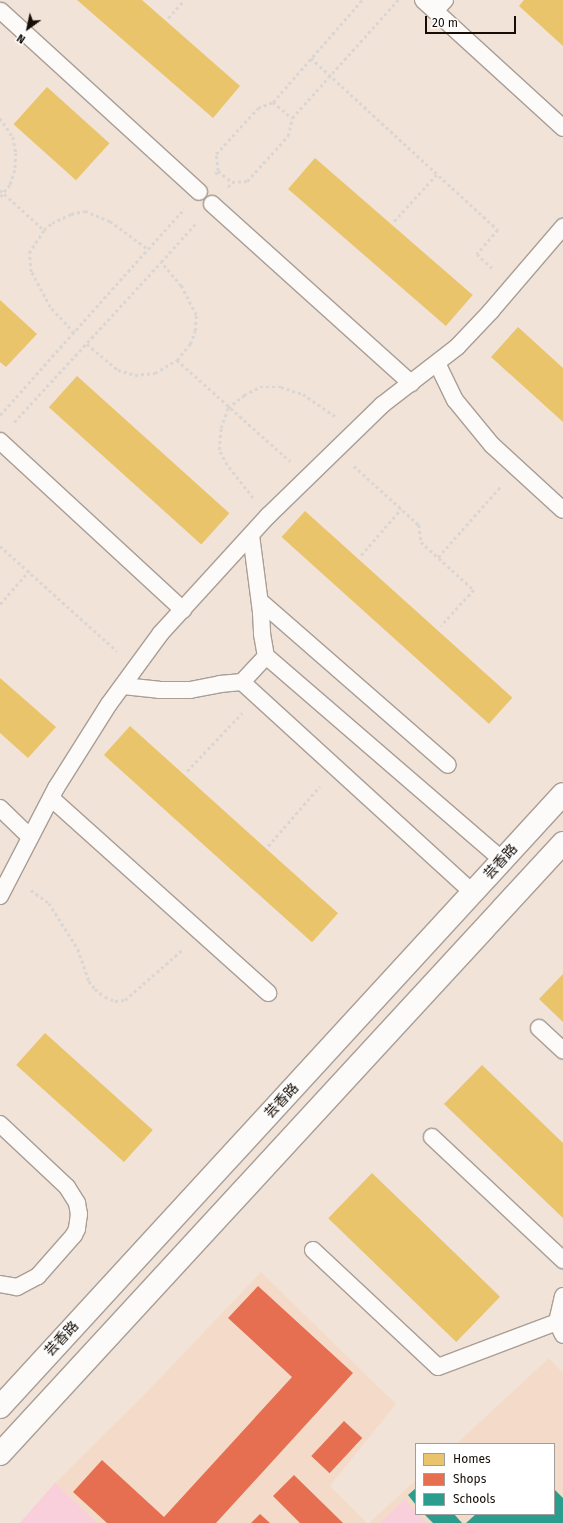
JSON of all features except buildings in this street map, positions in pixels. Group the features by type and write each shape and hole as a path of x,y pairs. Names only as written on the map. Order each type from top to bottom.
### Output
{"street":[{"name":"芸香路","path":"0,1407 563,794"},
{"path":"0,1454 563,843"}],"lane":[{"path":"423,0 440,5 563,128"},
{"path":"4,8 199,192"},
{"path":"212,204 411,384"},
{"path":"0,896 51,798 109,704 161,633 268,516 382,405 457,347 512,287 563,227"},
{"path":"437,363 455,400 492,445 563,510"},
{"path":"0,441 183,610"},
{"path":"251,535 260,601 262,634 266,656 502,860"},
{"path":"260,601 448,765"},
{"path":"123,686 160,690 190,690 220,684 242,682 266,656"},
{"path":"242,682 473,893"},
{"path":"51,798 268,993"},
{"path":"0,808 30,837"},
{"path":"539,1028 563,1050"},
{"path":"0,1124 67,1187 78,1203 80,1214 74,1235 38,1276 17,1287 0,1284"},
{"path":"432,1137 563,1260"},
{"path":"313,1250 438,1366 560,1328 563,1296"}],"path":[{"path":"168,18 184,0"},
{"path":"218,171 232,182 248,181 288,136 292,118 398,0"},
{"path":"312,58 498,230 477,254 512,287"},
{"path":"273,102 292,118"},
{"path":"0,118 13,137 16,153 15,170 10,186 5,194 0,198"},
{"path":"394,221 437,174"},
{"path":"10,426 162,262 232,182"},
{"path":"0,190 44,230"},
{"path":"0,416 148,249"},
{"path":"87,344 118,370 135,375 155,373 177,360 190,344 195,331 196,315 181,286 162,262"},
{"path":"177,360 228,408 308,477"},
{"path":"268,516 235,478 219,450 221,428 228,408 244,395 260,387 281,387 303,394 355,432"},
{"path":"336,450 419,525 421,542 474,590 442,626"},
{"path":"438,557 517,468"},
{"path":"361,555 400,509"},
{"path":"0,546 136,668"},
{"path":"0,604 29,571"},
{"path":"187,771 258,696"},
{"path":"268,846 336,768"},
{"path":"11,876 49,903 78,949 89,981 105,997 116,1001 125,1000 202,934"}],"shaded area":[{"path":"261,1272 396,1404 330,1486 367,1523 20,1523 55,1483 145,1394"},
{"path":"549,1358 563,1373 563,1523 369,1523 415,1481 415,1515 555,1515 555,1443 457,1443"},
{"path":"55,1483 97,1523 20,1523"},
{"path":"405,1499 415,1510 415,1515 419,1515 427,1523 380,1523"}]}
